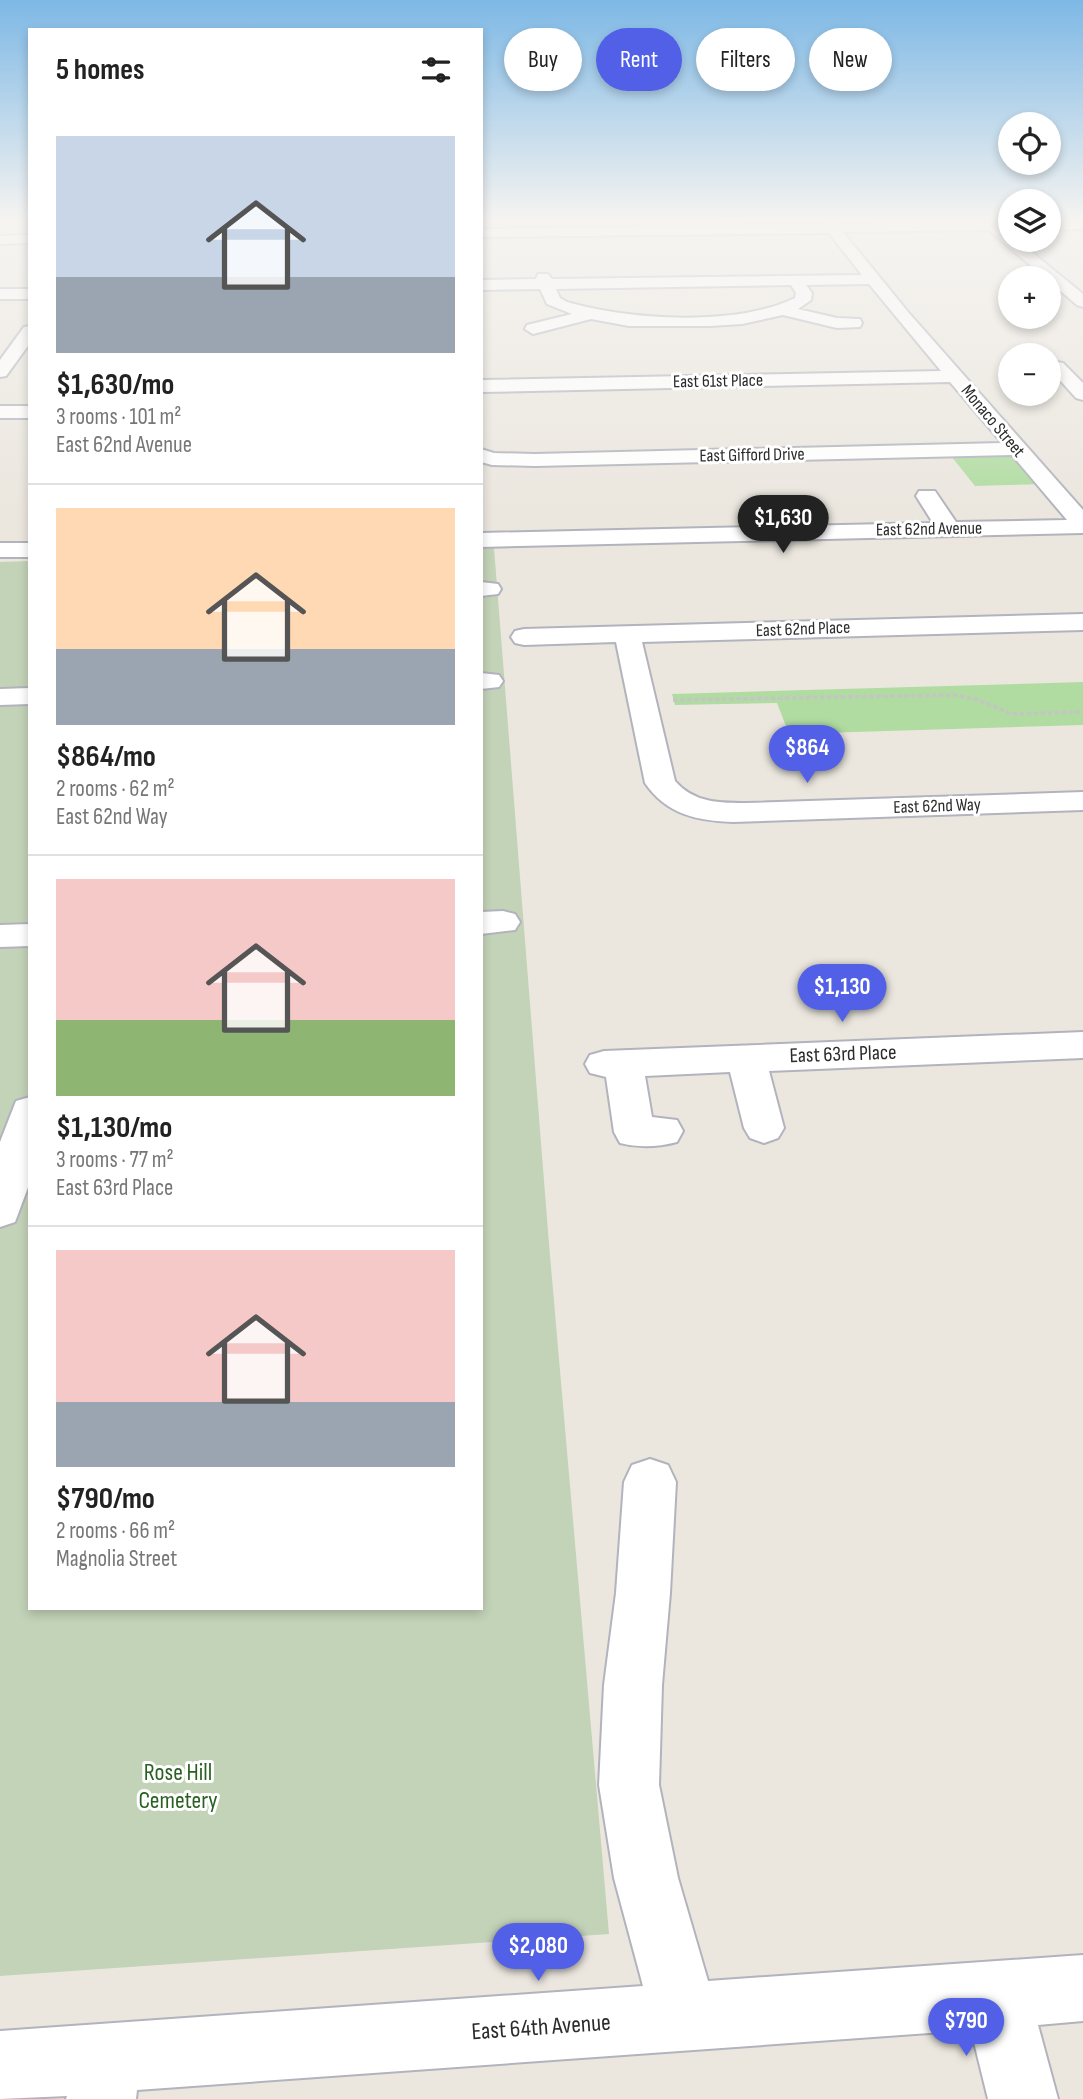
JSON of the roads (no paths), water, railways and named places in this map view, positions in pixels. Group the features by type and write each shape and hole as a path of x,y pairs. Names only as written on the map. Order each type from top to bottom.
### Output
{"street":[{"path":"533,329 583,316"},
{"path":"602,316 634,321 736,320 764,316"},
{"path":"808,316 837,323 854,323"},
{"name":"Monaco Street","path":"904,316 1083,525"},
{"path":"0,372 21,354 28,336"},
{"path":"1061,371 1083,394"},
{"name":"East 61st Place","path":"483,386 955,376"},
{"path":"0,412 28,412"},
{"name":"East Gifford Drive","path":"484,456 535,460 1016,449"},
{"path":"927,496 949,529"},
{"path":"992,507 1007,527"},
{"name":"East 62nd Avenue","path":"483,540 1083,525"},
{"path":"0,551 28,550"},
{"name":"East 62nd Place","path":"524,637 1083,622"},
{"name":"East 62nd Way","path":"627,634 644,700 660,783 674,800 698,810 761,812 1083,801"},
{"path":"0,697 28,696"},
{"path":"0,936 28,935"},
{"name":"East 63rd Place","path":"663,1131 634,1132 614,1063 1083,1045"},
{"path":"746,1058 764,1128"},
{"path":"0,1210 28,1118"},
{"path":"650,1482 633,1685 629,1785 646,1878 685,2017"},
{"name":"East 64th Avenue","path":"0,2066 104,2078 685,2017 1083,1988"},
{"path":"996,1995 1023,2099"}],"park label":[{"name":"Rose Hill Cemetery","path":"178,1786"}]}
